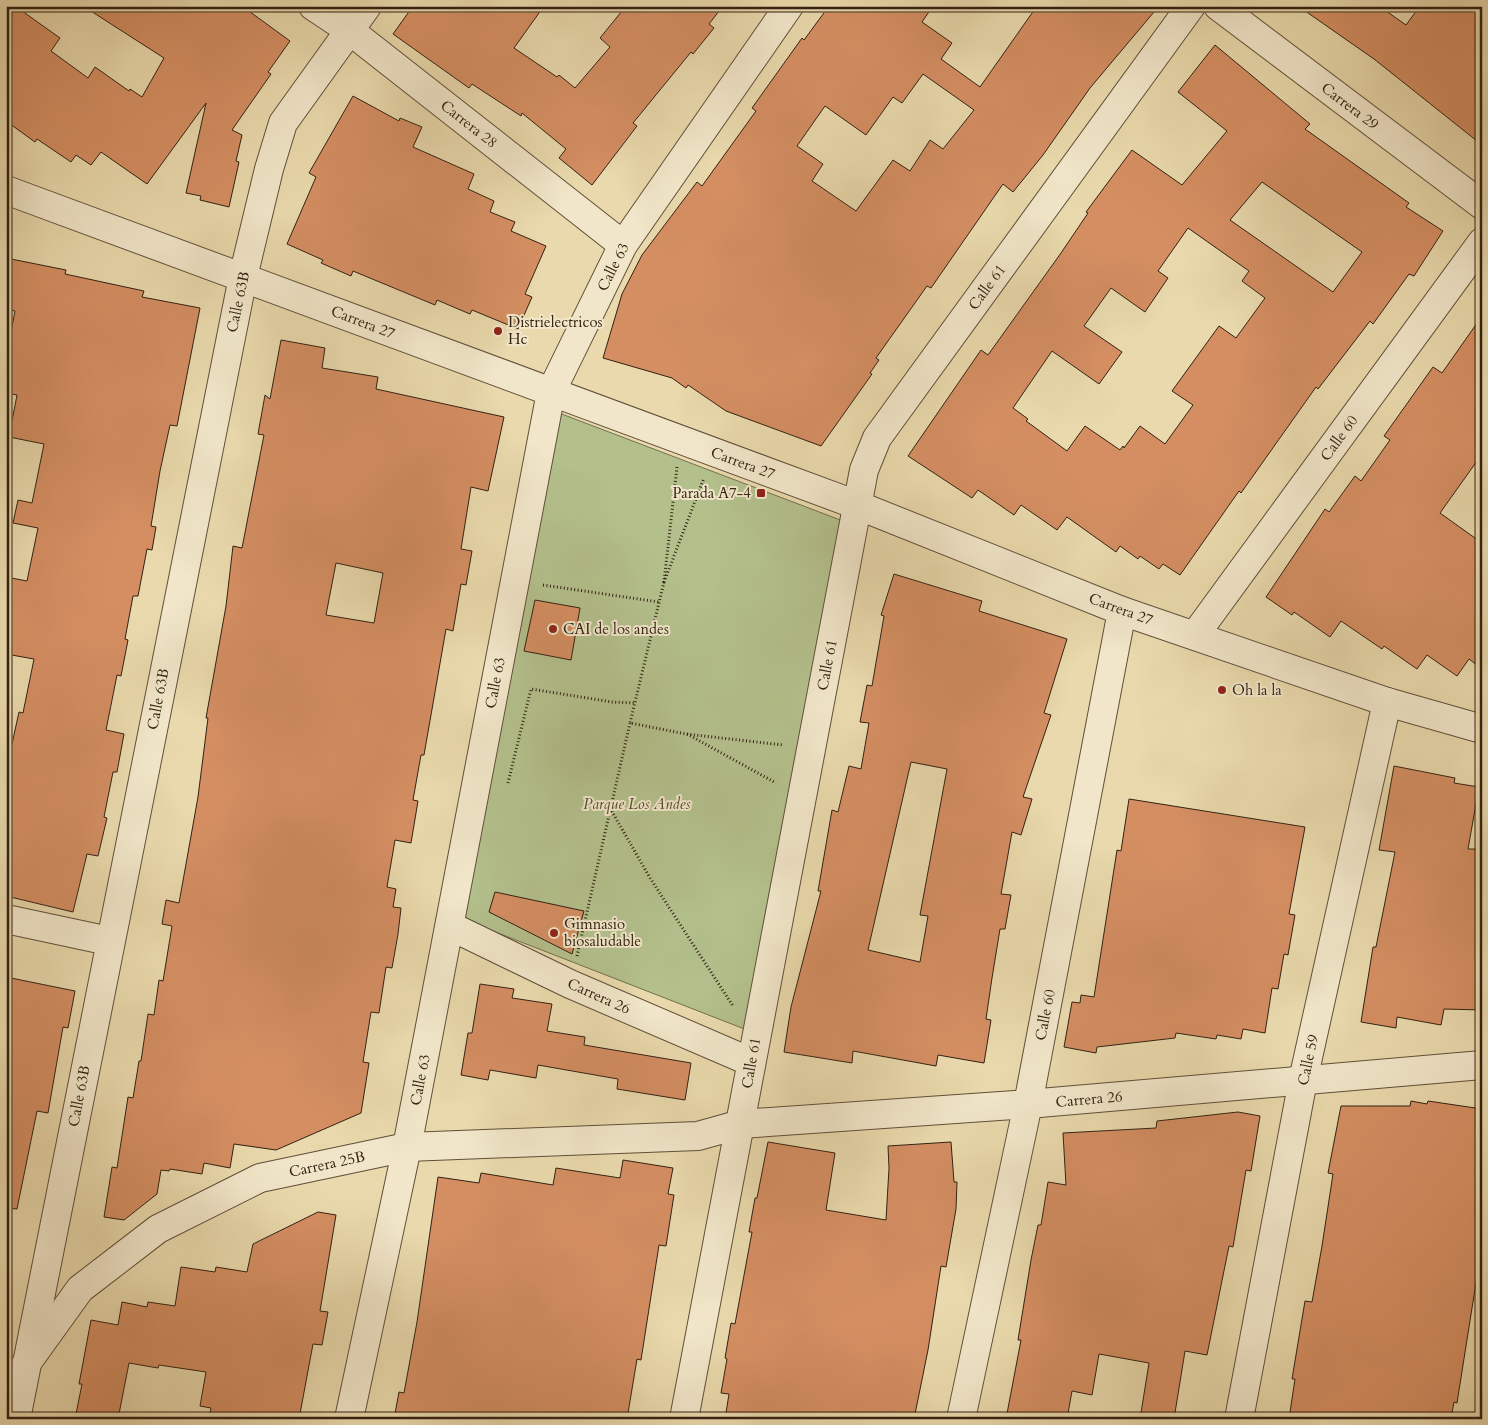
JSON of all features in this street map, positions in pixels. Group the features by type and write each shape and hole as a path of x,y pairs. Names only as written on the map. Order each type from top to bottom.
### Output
{"street":[{"name":"Carrera 28","path":"314,6 349,30 623,245"},
{"name":"Calle 63B","path":"16,1419 243,277 269,169 283,123 368,6"},
{"name":"Calle 63","path":"349,1419 407,1147 552,392 623,245 789,6"},
{"name":"Calle 61","path":"684,1419 741,1124 750,1062 864,470 877,438 1191,6"},
{"name":"Carrera 29","path":"1218,6 1482,205"},
{"name":"Carrera 27","path":"6,190 858,505 1122,611 1386,702 1482,729"},
{"name":"Calle 60","path":"1195,635 1482,242"},
{"name":"Calle 60","path":"961,1419 1028,1104 1122,611"},
{"name":"Calle 59","path":"1239,1419 1303,1080 1386,702"},
{"path":"6,919 110,941"},
{"name":"Carrera 26","path":"450,926 570,984 750,1062"},
{"name":"Carrera 26","path":"698,1136 741,1124 1028,1104 1482,1065"},
{"name":"Carrera 25B","path":"26,1364 80,1289 158,1229 260,1178 407,1147 698,1136"}],"path":[{"path":"664,582 677,465"},
{"path":"570,984 664,582 705,476"},
{"path":"534,584 659,602"},
{"path":"507,786 531,689 612,702 635,702"},
{"path":"630,723 686,734 788,746"},
{"path":"686,734 781,786"},
{"path":"610,808 650,878 735,1009"}],"green space":[{"name":"Parque Los Andes","path":"559,413 843,521 747,1030 462,919"}],"building":[{"path":"6,6 15,6 60,38 51,51 88,78 95,67 129,91 130,89 142,97 164,58 83,6 242,6 290,41 268,72 271,74 232,130 242,135 236,161 239,162 229,207 200,200 201,196 186,193 206,103 147,184 101,152 91,165 76,155 71,162 37,139 35,142 6,121"},
{"path":"413,6 544,6 514,48 557,77 559,75 575,88 610,47 600,38 626,6 723,6 709,24 714,28 693,54 691,52 633,123 637,126 592,185 559,158 566,149 522,113 521,116 472,84 469,88 393,34"},
{"path":"829,6 933,6 922,22 952,43 941,59 980,87 1037,6 1159,6 1090,88 1043,155 1013,192 1003,184 931,288 927,286 876,358 879,360 870,373 872,374 821,446 726,411 688,385 686,388 672,378 603,358 622,294 642,255 697,182 702,186 756,111 752,108 802,38 804,40","holes":["923,74 974,110 943,149 930,140 910,171 893,160 856,211 812,181 823,164 797,146 825,106 866,135 893,97 902,103"]},
{"path":"1298,6 1379,6 1406,25 1420,6 1482,6 1482,145 1374,59"},
{"path":"1215,45 1310,124 1305,129 1409,203 1406,207 1443,231 1414,276 1409,274 1373,324 1370,321 1318,389 1316,387 1180,575 1163,564 1159,569 1140,556 1138,559 1120,546 1116,552 1067,517 1057,530 1021,505 1014,515 978,490 972,498 908,456 981,350 988,355 1061,253 1088,213 1086,212 1132,150 1182,185 1227,131 1178,92","holes":["1262,182 1362,252 1333,292 1230,220","1188,228 1249,271 1242,281 1265,298 1236,338 1219,326 1172,391 1193,405 1165,444 1140,426 1124,448 1123,446 1120,450 1085,426 1067,451 1026,421 1028,419 1013,408 1052,351 1099,384 1122,352 1084,326 1111,288 1145,312 1168,278 1158,271"]},
{"path":"353,96 399,121 400,118 422,127 413,147 474,174 468,189 494,201 490,212 515,222 511,231 546,246 525,294 532,297 518,329 472,310 470,314 437,300 435,305 353,271 351,276 321,263 323,260 287,244 316,177 309,173"},
{"path":"6,258 66,270 65,274 144,291 142,297 200,308 177,426 170,425 160,471 151,526 156,527 152,550 147,549 138,596 133,596 125,639 128,640 121,676 117,675 106,730 124,734 117,772 113,772 104,817 107,818 98,856 87,854 73,912 6,896 6,752 10,753 19,712 23,713 34,659 6,654 6,577 27,581 38,528 13,523 18,500 32,503 44,444 9,437 17,395 6,393 6,357 15,311 6,309"},
{"path":"1482,316 1482,454 1440,513 1482,543 1482,669 1469,659 1457,676 1427,655 1417,669 1384,646 1382,649 1341,621 1330,637 1294,612 1292,615 1266,597 1325,509 1329,512 1355,476 1361,481 1390,440 1384,436 1433,367 1442,373"},
{"path":"281,340 325,348 322,368 378,377 376,389 504,417 488,491 471,487 461,549 472,551 466,585 461,584 453,631 446,629 424,755 421,755 413,800 418,801 411,843 395,840 387,887 396,889 393,907 401,908 398,934 392,968 386,967 379,1013 371,1012 363,1062 369,1063 361,1113 276,1150 234,1144 230,1168 204,1163 202,1174 170,1169 169,1171 161,1170 157,1194 124,1220 104,1217 112,1167 117,1168 128,1097 133,1098 148,1014 154,1015 159,980 163,981 172,926 162,924 166,900 179,903 198,797 208,718 206,718 226,606 233,546 242,548 264,435 258,434 265,395 270,399","holes":["336,563 383,573 374,623 326,615"]},
{"path":"894,574 982,601 979,611 1067,639 1044,713 1051,715 1023,797 1032,799 1021,835 1012,832 1001,894 1011,895 1005,929 1000,929 992,978 986,1019 991,1020 984,1063 938,1055 936,1066 853,1051 852,1063 784,1052 791,1007 821,891 818,891 832,810 838,812 849,766 861,769 869,723 860,722 867,685 872,686 884,616 881,615","holes":["911,762 947,769 920,915 928,916 920,962 868,950"]},
{"name":"CAI de los andes","path":"535,600 580,608 571,660 524,651"},
{"path":"1394,766 1455,778 1454,783 1479,787 1468,849 1482,849 1482,1010 1444,1009 1441,1025 1397,1017 1396,1028 1361,1022 1373,947 1376,947 1395,852 1379,850"},
{"path":"1129,799 1305,827 1289,914 1295,915 1288,955 1284,954 1278,989 1272,988 1265,1033 1243,1029 1241,1039 1217,1035 1216,1039 1176,1033 1175,1038 1097,1047 1096,1053 1064,1047 1072,1002 1080,1003 1081,995 1094,997 1117,850 1121,851"},
{"name":"Gimnasio biosaludable","path":"495,892 584,911 572,954 489,912"},
{"path":"6,977 75,991 68,1028 63,1027 48,1113 37,1111 17,1209 6,1208"},
{"path":"480,984 514,989 512,998 552,1004 547,1031 585,1037 584,1045 691,1063 685,1100 617,1089 618,1079 538,1065 536,1078 490,1070 488,1080 461,1075 468,1033 472,1033"},
{"path":"1411,1101 1427,1104 1428,1101 1482,1109 1482,1245 1457,1403 1454,1402 1451,1419 1289,1419 1295,1379 1292,1379 1305,1301 1312,1302 1322,1246 1333,1174 1328,1173 1341,1106 1410,1106"},
{"path":"1238,1112 1260,1116 1251,1171 1246,1170 1233,1247 1229,1246 1207,1355 1185,1351 1174,1419 1140,1419 1149,1363 1099,1354 1092,1395 1072,1391 1067,1419 1006,1419 1021,1340 1018,1340 1031,1260 1038,1225 1041,1225 1048,1182 1066,1185 1063,1133 1156,1128 1157,1121"},
{"path":"768,1142 835,1153 826,1210 886,1220 889,1168 888,1146 951,1142 954,1182 957,1182 956,1209 946,1267 941,1266 928,1350 914,1419 725,1419 729,1394 721,1393 727,1359 725,1358 731,1323 735,1324 752,1232 749,1232 755,1198 757,1198"},
{"path":"623,1160 673,1168 668,1194 674,1195 666,1246 659,1245 641,1360 637,1359 627,1419 394,1419 399,1392 404,1393 417,1322 438,1177 479,1183 481,1173 553,1185 556,1168 620,1178"},
{"path":"318,1212 336,1215 320,1311 328,1312 322,1345 313,1344 299,1419 209,1419 211,1408 200,1406 206,1372 159,1365 158,1368 129,1363 118,1419 75,1419 82,1384 79,1384 91,1320 118,1325 122,1302 147,1307 148,1302 175,1306 181,1267 215,1272 216,1267 247,1272 253,1244"}],"place":[{"name":"Distrielectricos Hc","path":"498,331"},
{"name":"Parada A7-4","path":"761,493"},
{"name":"CAI de los andes","path":"553,629"},
{"name":"Oh la la","path":"1222,690"},
{"name":"Gimnasio biosaludable","path":"554,933"}]}
